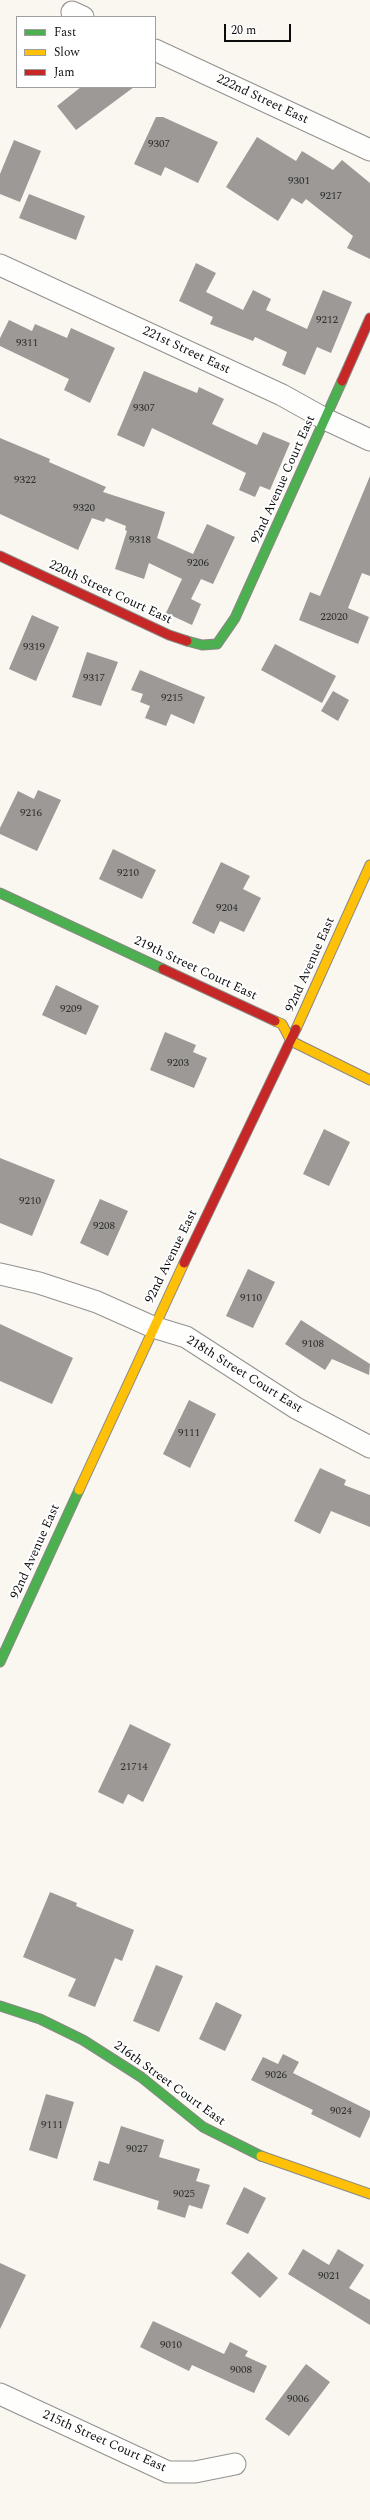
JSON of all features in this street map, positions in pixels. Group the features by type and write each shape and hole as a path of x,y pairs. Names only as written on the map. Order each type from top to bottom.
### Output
{"street":[{"name":"222nd Street East","path":"156,50 370,150"},
{"name":"221st Street East","path":"0,265 282,395 325,419 370,440"},
{"name":"92nd Avenue Court East","path":"211,645 217,644 236,618 370,318"},
{"name":"220th Street Court East","path":"0,556 169,635 211,645"},
{"name":"92nd Avenue East","path":"2,1652 153,1327 292,1041 370,865"},
{"name":"219th Street Court East","path":"0,893 282,1024 292,1041"},
{"path":"292,1041 370,1080"},
{"name":"218th Street Court East","path":"0,1274 39,1283 97,1302 153,1327 186,1338 296,1408 370,1447"},
{"name":"216th Street Court East","path":"0,2006 56,2027 87,2042 157,2088 192,2120 219,2137 304,2172 370,2194"},
{"name":"215th Street Court East","path":"0,2394 168,2472 195,2472 235,2464"}],"building":[{"path":"80,88 133,88 76,130 57,106"},
{"path":"156,117 163,117 218,142 198,183 165,167 161,176 134,164"},
{"path":"257,137 296,161 302,151 333,170 342,160 370,183 370,259 347,248 353,236 306,199 302,204 292,198 278,221 226,187"},
{"path":"14,140 41,151 20,202 0,194 0,174"},
{"path":"29,194 85,216 76,240 19,218"},
{"path":"196,263 216,273 206,292 243,310 253,290 271,299 266,310 307,329 323,290 352,302 331,353 317,347 305,375 282,365 287,352 255,337 253,341 210,324 213,317 179,301"},
{"path":"9,320 32,331 35,324 67,338 71,328 115,348 90,403 64,390 69,379 0,346 0,338"},
{"path":"144,371 197,393 199,387 224,399 212,424 257,445 263,432 290,443 270,490 260,486 255,497 239,490 246,473 152,428 144,447 117,435"},
{"path":"0,438 50,459 49,462 106,487 103,492 165,512 157,538 193,554 207,524 235,537 213,584 201,579 191,599 201,604 192,625 166,613 182,579 149,563 144,579 115,569 127,531 125,530 126,526 106,518 104,522 92,518 78,550 0,514"},
{"path":"370,476 370,576 362,573 348,608 369,617 358,644 299,620 310,592 320,596"},
{"path":"32,615 59,627 36,681 9,669"},
{"path":"275,644 336,676 322,703 261,670"},
{"path":"87,652 118,662 101,706 72,697"},
{"path":"140,670 205,697 194,724 171,714 166,726 145,718 150,706 140,702 143,694 131,690"},
{"path":"333,691 349,700 338,721 321,711"},
{"path":"38,790 61,800 37,851 0,834 0,828 18,791 34,799"},
{"path":"113,849 156,870 142,899 99,879"},
{"path":"221,862 250,876 243,889 261,898 244,932 220,921 214,934 192,923"},
{"path":"56,985 99,1006 86,1035 42,1015"},
{"path":"165,1032 196,1045 193,1052 207,1058 194,1088 150,1070"},
{"path":"324,1129 350,1142 329,1186 303,1174"},
{"path":"0,1158 55,1180 32,1236 0,1223"},
{"path":"100,1199 128,1211 108,1256 80,1243"},
{"path":"248,1269 275,1282 253,1328 226,1316"},
{"path":"301,1320 370,1364 369,1375 332,1359 325,1370 285,1344"},
{"path":"0,1324 73,1358 52,1404 0,1381"},
{"path":"189,1400 216,1414 190,1468 163,1454"},
{"path":"320,1468 346,1480 344,1485 370,1495 370,1527 331,1511 320,1534 294,1521"},
{"path":"130,1724 171,1744 143,1802 128,1794 123,1804 98,1792"},
{"path":"50,1892 77,1903 76,1906 134,1930 122,1961 115,1958 95,2007 68,1996 76,1979 23,1957"},
{"path":"156,1965 183,1976 159,2032 133,2021"},
{"path":"216,2002 242,2015 225,2051 199,2039"},
{"path":"283,2054 299,2062 293,2073 370,2111 370,2116 360,2138 311,2114 313,2110 251,2080 263,2057 278,2064"},
{"path":"46,2094 74,2102 57,2159 29,2150"},
{"path":"121,2126 164,2140 159,2157 200,2169 196,2181 210,2185 202,2209 189,2205 185,2218 157,2209 159,2201 93,2180 99,2161 109,2164"},
{"path":"244,2187 266,2198 248,2234 226,2224"},
{"path":"303,2249 329,2265 338,2249 364,2265 349,2288 370,2300 370,2325 288,2274"},
{"path":"248,2252 278,2278 260,2298 231,2273"},
{"path":"0,2263 26,2275 0,2329"},
{"path":"153,2321 224,2354 230,2342 248,2351 245,2356 267,2366 254,2393 192,2365 189,2371 140,2347"},
{"path":"306,2364 330,2382 289,2436 265,2419"}],"traffic: fast":[{"path":"187,641 202,645 217,644 235,618 342,381"},
{"path":"0,893 163,969"},
{"path":"0,1662 79,1490"},
{"path":"0,2006 40,2019 83,2040 141,2077 203,2127 261,2156"}],"traffic: slow":[{"path":"296,1029 370,865"},
{"path":"275,1021 282,1024 291,1041 370,1080"},
{"path":"79,1490 184,1263"},
{"path":"261,2156 370,2194"}],"traffic: jam":[{"path":"342,381 370,318"},
{"path":"0,556 169,635 187,641"},
{"path":"163,969 275,1021"},
{"path":"184,1263 296,1029"}]}
